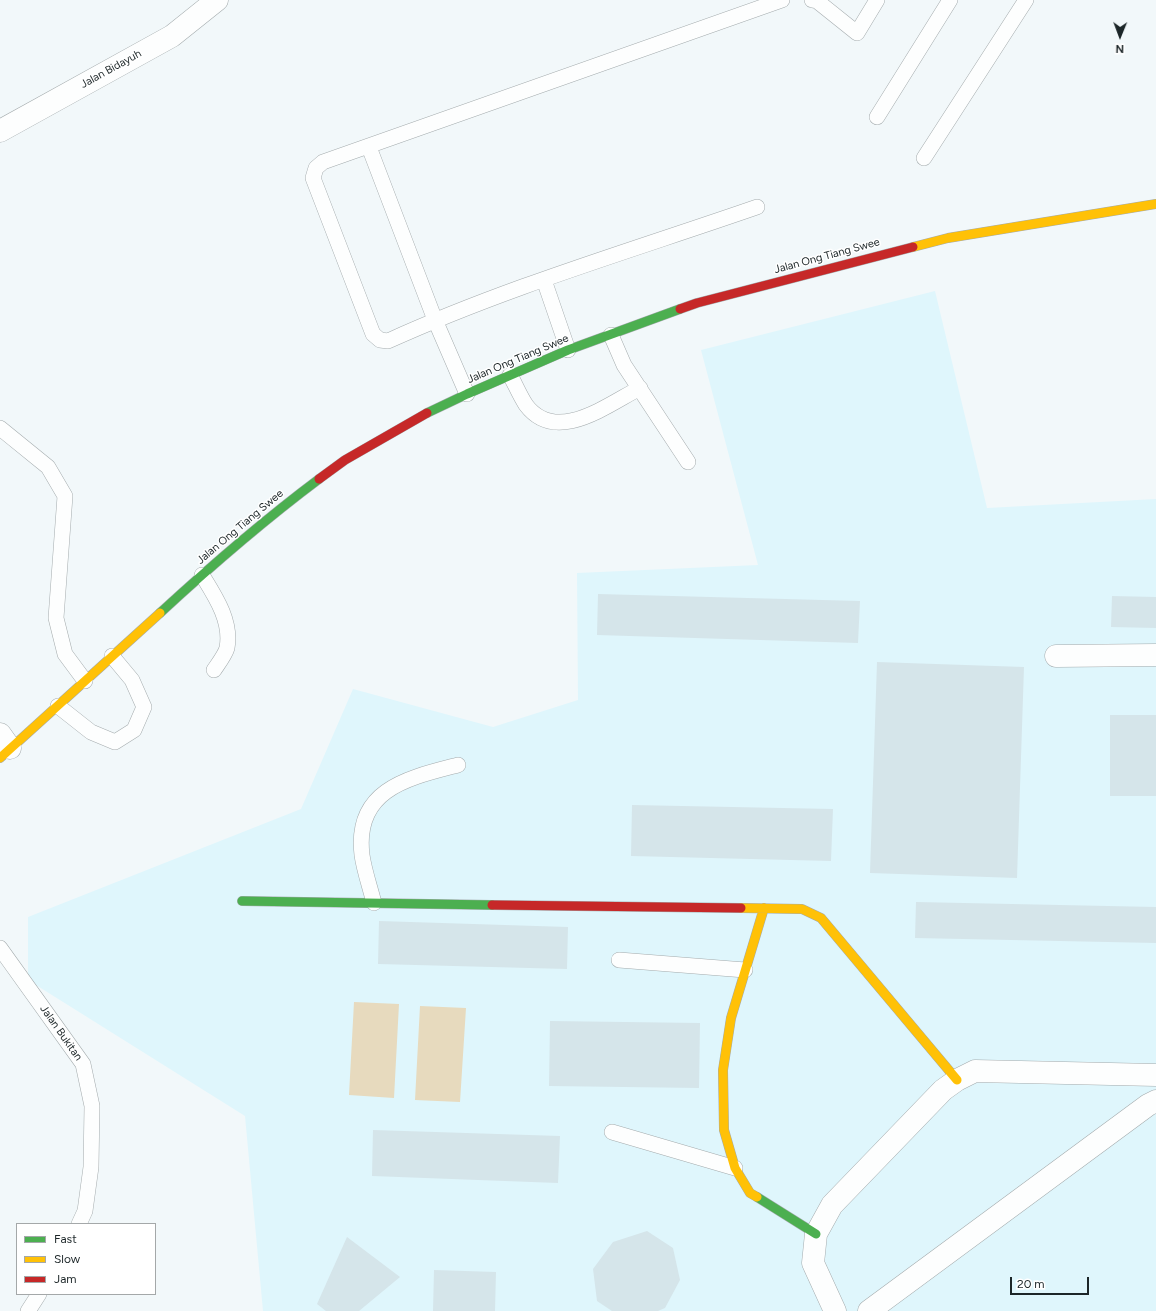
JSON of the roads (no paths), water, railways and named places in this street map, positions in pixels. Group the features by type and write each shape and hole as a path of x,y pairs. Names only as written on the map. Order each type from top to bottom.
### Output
{"main road":[{"name":"Jalan Ong Tiang Swee","path":"3,747 58,706 202,575 284,506 344,460 406,424 468,394 568,350 651,318 697,303 914,246 967,235 1156,204"},
{"path":"242,901 802,909 821,918 957,1080"},
{"path":"764,908 731,1018 723,1070 724,1130 736,1168 750,1193 816,1234"}],"street":[{"name":"Jalan Bidayuh","path":"0,131 172,36 217,0"},
{"path":"1056,656 1156,655"},
{"path":"835,1311 813,1263 816,1234 832,1205 943,1090 957,1080 974,1071 1156,1075"},
{"path":"869,1311 1153,1104"}],"lane":[{"path":"757,207 544,280 435,320 388,341 380,340 373,334 313,178 316,168 323,162 782,0"},
{"path":"812,0 817,1 857,33 877,0"},
{"path":"877,117 950,0"},
{"path":"924,158 1026,0"},
{"path":"369,147 435,320 468,394"},
{"path":"544,280 568,350"},
{"path":"611,334 624,365 688,462"},
{"path":"510,375 526,405 542,418 556,423 580,419 640,388"},
{"path":"0,428 48,467 66,496 56,618 65,654 85,681"},
{"path":"202,575 219,602 227,629 226,649 214,670"},
{"path":"58,706 91,732 116,742 134,730 144,707 132,680 112,656"},
{"path":"374,902 362,854 362,826 372,807 386,790 400,783 458,765"},
{"name":"Jalan Bukitan","path":"0,948 82,1064 92,1106 91,1167 85,1211 79,1223"},
{"path":"619,960 745,970"},
{"path":"612,1132 736,1168"},
{"path":"28,1311 38,1295"}]}
